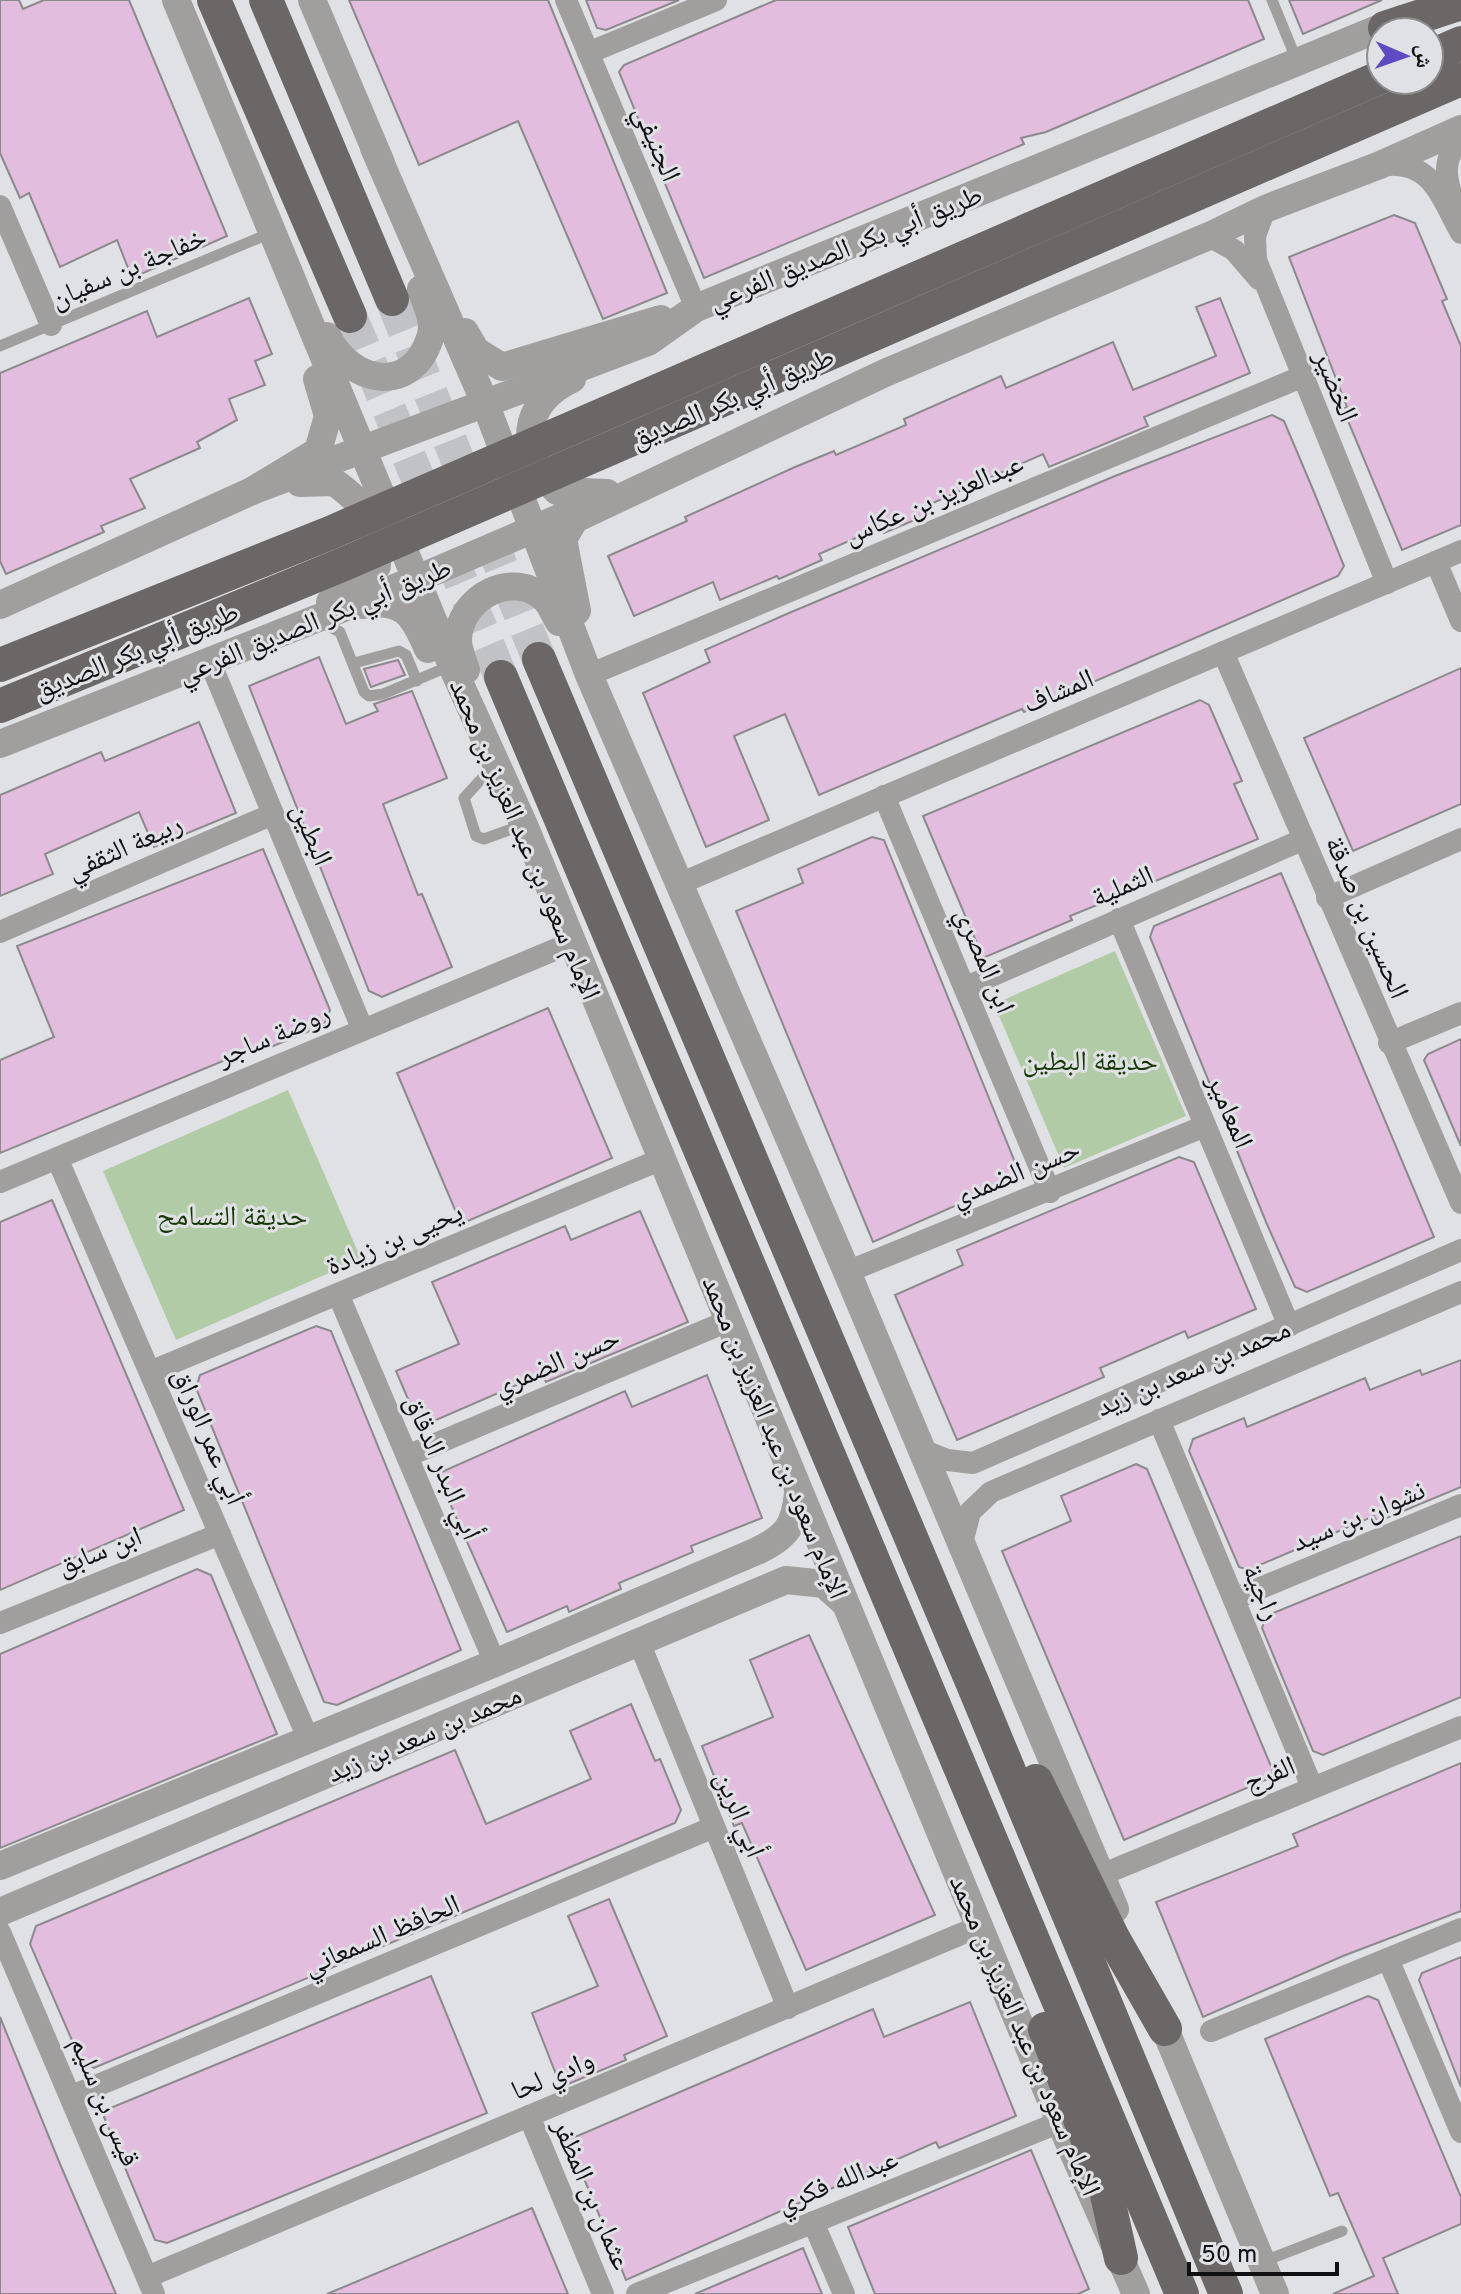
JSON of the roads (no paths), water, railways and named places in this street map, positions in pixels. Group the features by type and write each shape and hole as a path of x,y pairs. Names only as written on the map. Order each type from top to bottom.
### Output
{"main road":[{"path":"214,0 350,316"},
{"path":"266,0 392,299"},
{"path":"1421,16 1461,3"},
{"name":"طريق أبي بكر الصديق","path":"0,706 344,564 1461,79"},
{"name":"طريق أبي بكر الصديق","path":"0,665 330,533 1365,84"},
{"path":"539,659 973,1684 1226,2294"},
{"name":"الإمام سعود بن عبد العزيز بن محمد","path":"501,677 1182,2294"},
{"path":"973,1684 1036,1780 1113,1938 1165,2029"},
{"path":"988,1838 1021,1967 1104,2181 1121,2258"}],"street":[{"path":"176,0 274,232 332,347 357,373 375,379 396,375 410,366 431,337 431,316 374,148"},
{"path":"312,0 485,403 589,675 962,1543 1275,2294"},
{"name":"الجنيفي","path":"566,0 696,308"},
{"path":"588,53 716,0"},
{"name":"طريق أبي بكر الصديق الفرعي","path":"1408,16 1438,0"},
{"name":"طريق أبي بكر الصديق الفرعي","path":"0,605 252,491 364,452 648,342 696,308 1365,36"},
{"name":"طريق أبي بكر الصديق الفرعي","path":"0,744 532,532 887,372 1209,236 1265,209 1380,165 1461,129"},
{"path":"1461,136 1447,154 1446,171 1461,220"},
{"path":"374,148 476,351 502,367 696,308"},
{"path":"1380,165 1407,163 1424,173 1461,233"},
{"path":"0,206 51,325"},
{"name":"الخضير","path":"1265,209 1254,246 1269,295 1387,583"},
{"name":"الإمام سعود بن عبد العزيز بن محمد","path":"274,232 417,579 524,825 1060,2122 1136,2294"},
{"name":"طريق أبي بكر الصديق الفرعي","path":"252,491 318,451 328,416 274,232"},
{"path":"1209,236 1249,264 1269,295"},
{"path":"648,342 551,392 529,427 531,454 540,474 557,491 597,495 713,448"},
{"name":"طريق أبي بكر الصديق الفرعي","path":"589,675 563,539 575,519 887,372"},
{"name":"عبدالعزيز بن عكاس","path":"589,675 1301,377"},
{"path":"210,662 316,610 353,587 377,566 377,539 368,513 334,482 321,480 252,491"},
{"name":"المشاف","path":"679,884 1461,551"},
{"path":"1436,562 1461,621"},
{"path":"496,762 458,639 465,614 484,593 500,588 525,588 546,600 589,675"},
{"path":"316,619 344,608 394,604 415,617 428,676 496,762"},
{"name":"الحسين بن صدقة","path":"1223,652 1389,1043 1461,1203"},
{"name":"البطين","path":"210,662 362,1028"},
{"name":"ابن المصري","path":"884,796 1050,1192"},
{"name":"ربيعة الثقفي","path":"0,932 273,814"},
{"path":"1327,898 1461,839"},
{"name":"الثملية","path":"966,987 1302,840"},
{"name":"المعامير","path":"1119,919 1289,1326"},
{"name":"روضة ساجر","path":"0,1182 571,943"},
{"path":"1389,1043 1461,1013"},
{"name":"حسن الضمدي","path":"847,1272 1050,1192 1205,1126"},
{"name":"أبي عمر الوراق","path":"57,1158 308,1738"},
{"name":"يحيى بن زيادة","path":"150,1372 662,1159"},
{"name":"محمد بن سعد بن زيد","path":"922,1450 947,1460 973,1463 1461,1250"},
{"name":"محمد بن سعد بن زيد","path":"962,1543 970,1512 991,1492 1461,1292"},
{"name":"أبي البدر الدقاق","path":"338,1294 495,1663"},
{"name":"حسن الضمري","path":"407,1456 728,1321"},
{"name":"راجية","path":"1159,1420 1312,1787"},
{"name":"محمد بن سعد بن زيد","path":"0,1866 495,1663 757,1551 774,1543 795,1520 798,1493"},
{"name":"نشوان بن سيد","path":"1234,1599 1461,1505"},
{"name":"ابن سابق","path":"0,1623 220,1534"},
{"path":"757,1551 778,1562 775,1577 767,1588"},
{"name":"محمد بن سعد بن زيد","path":"0,1912 786,1580 806,1579 824,1584 845,1603"},
{"name":"أبي الرين","path":"639,1642 788,2008"},
{"name":"الفرج","path":"1101,1875 1461,1727"},
{"name":"الحافظ السمعاني","path":"72,2096 714,1827"},
{"name":"وادي لحا","path":"150,2285 529,2116 980,1926"},
{"path":"1211,2031 1461,1929"},
{"name":"قيس بن سليم","path":"0,1932 150,2285"},
{"path":"1388,1959 1461,2132"},
{"name":"عثمان بن المظفر","path":"529,2116 603,2294"},
{"name":"عبدالله فكري","path":"637,2294 1060,2122"},
{"path":"813,2222 844,2294"}],"lane":[{"path":"1272,0 1297,62"},
{"name":"خفاجة بن سفيان","path":"0,346 274,232"},
{"path":"316,619 340,632 364,692 369,696 428,676 399,651 354,663"},
{"path":"496,762 464,798 476,836 484,839 524,825"},
{"path":"1262,2263 1342,2231"}],"tunnel":[{"path":"392,299 539,659"},
{"path":"350,316 501,677"}],"park label":[{"name":"حديقة البطين","path":"1090,1060"},
{"name":"حديقة التسامح","path":"232,1215"}]}
